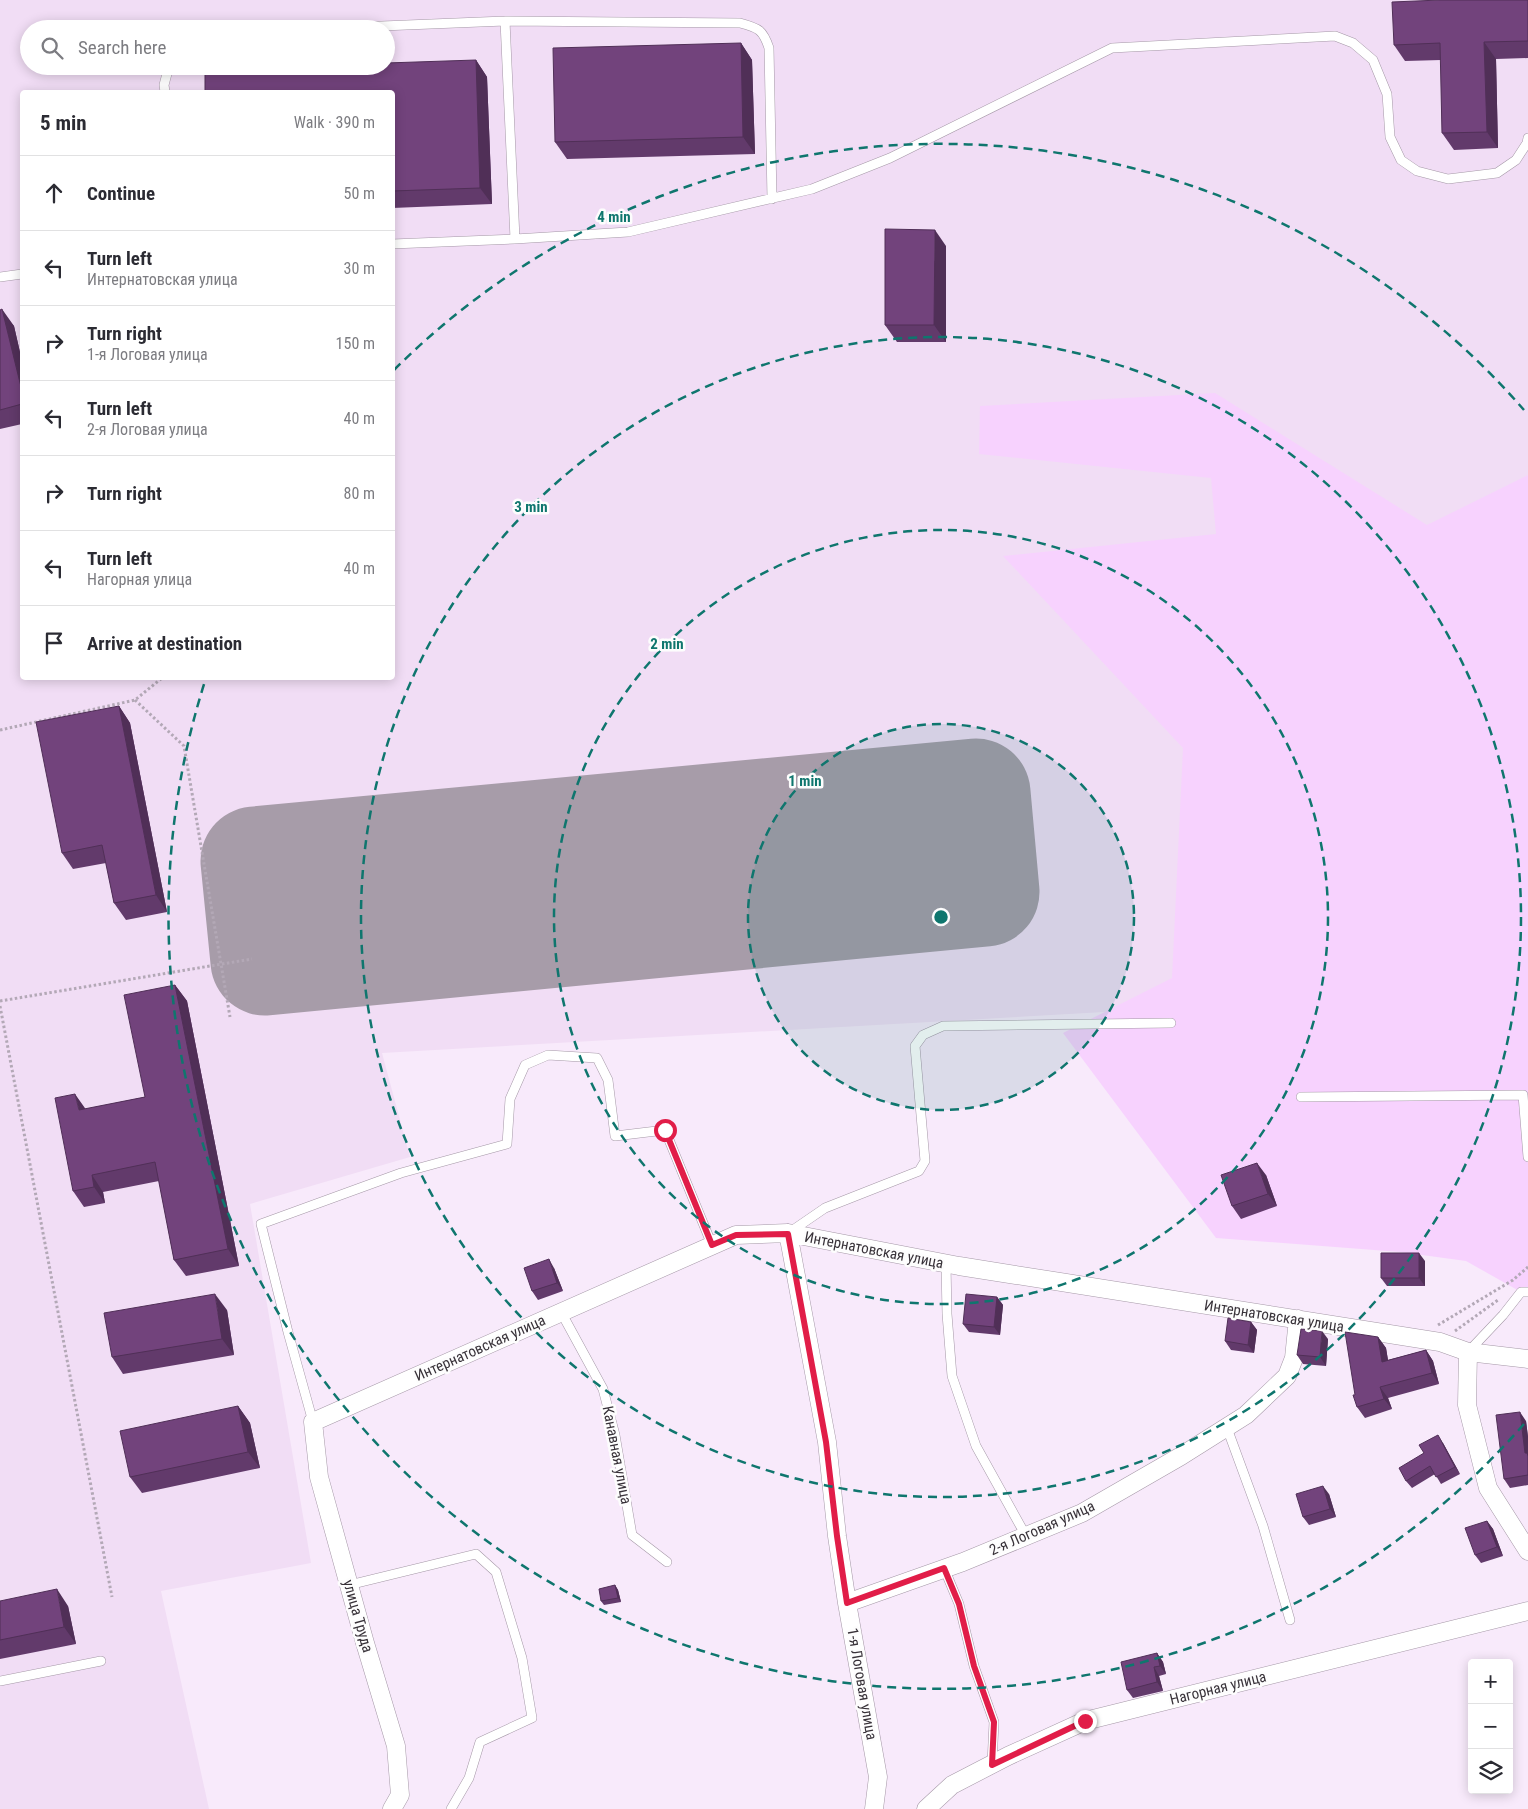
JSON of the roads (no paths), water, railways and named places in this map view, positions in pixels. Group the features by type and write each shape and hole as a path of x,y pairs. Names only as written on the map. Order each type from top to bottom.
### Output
{"street":[{"name":"Интернатовская улица","path":"313,1422 736,1235 788,1234 946,1264 1440,1342 1468,1352 1528,1358"},
{"name":"1-я Логовая улица","path":"788,1234 826,1442 847,1603 878,1777 874,1809"},
{"name":"2-я Логовая улица","path":"847,1603 963,1562 1082,1513 1226,1428 1246,1415 1287,1376 1294,1358 1298,1319"},
{"path":"1468,1352 1467,1405 1488,1488 1528,1551"},
{"name":"улица Труда","path":"313,1422 319,1477 396,1746 400,1795 392,1809"},
{"name":"Нагорная улица","path":"926,1809 952,1785 1085,1721 1528,1611"}],"lane":[{"path":"505,21 515,239"},
{"path":"395,25 505,21 740,23 756,27 764,35 769,48 772,199"},
{"path":"395,244 628,232 812,189 890,158 1112,48 1335,36 1353,43 1373,60 1387,94 1390,136 1401,160 1417,171 1448,179 1497,173 1516,160 1527,143 1528,138"},
{"path":"165,90 167,75"},
{"path":"0,277 20,274"},
{"path":"788,1234 826,1208 919,1171 926,1161 916,1046 923,1035 943,1026 1171,1023"},
{"path":"313,1422 261,1224 401,1173 507,1144 510,1099 525,1065 548,1055 597,1058 608,1080 615,1136 665,1130 712,1245"},
{"path":"1301,1097 1523,1095 1528,1157"},
{"path":"946,1264 947,1314 952,1376 976,1446 1026,1536"},
{"path":"1468,1352 1503,1315 1521,1292 1528,1292"},
{"name":"Канавная улица","path":"561,1312 603,1389 615,1435 632,1535 667,1562"},
{"path":"1226,1428 1263,1526 1290,1620"},
{"path":"349,1585 476,1554 496,1572 522,1658 532,1718 480,1742 468,1778 451,1809"},
{"path":"944,1568 959,1604 974,1666 994,1722 992,1765"},
{"path":"0,1681 100,1661"}]}
